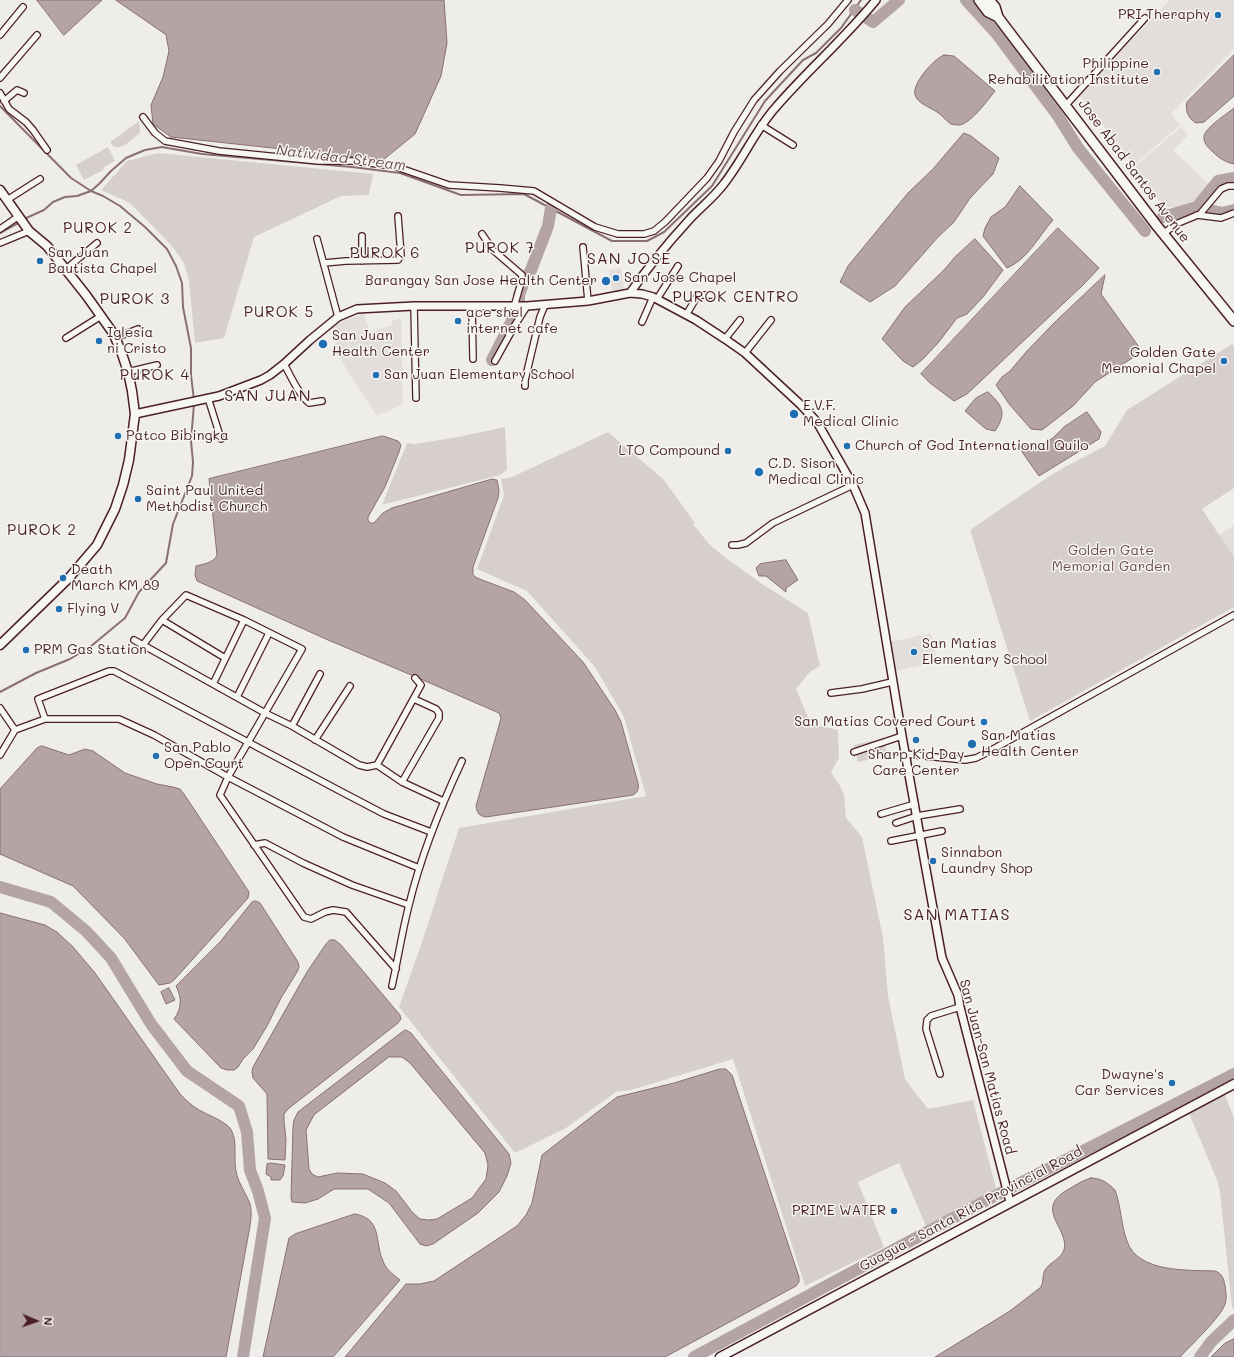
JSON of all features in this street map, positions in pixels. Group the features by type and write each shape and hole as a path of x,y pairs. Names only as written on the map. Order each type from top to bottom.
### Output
{"highway":[{"name":"Jose Abad Santos Avenue","path":"979,0 988,12 998,17"},
{"name":"Jose Abad Santos Avenue","path":"989,0 995,7 998,17 1163,234 1234,321"}],"main road":[{"path":"0,190 29,231 47,246 66,269 101,316 115,338 128,372 132,390 134,414 129,460 115,509 97,545 68,579 0,645"},
{"name":"Guagua - Santa Rita Provincial Road","path":"720,1357 1009,1199 1234,1084"}],"street":[{"path":"143,117 155,133 165,141 219,151 319,161 352,161 394,166 449,185 534,191 595,226 618,234 644,234 654,231 665,222 707,178 719,161 736,128 754,100 780,71 837,15 848,0"},
{"path":"630,293 652,262 690,219 724,184 776,106 876,0"},
{"path":"0,35 23,7"},
{"path":"1066,105 1145,18"},
{"path":"0,78 37,35"},
{"path":"4,101 17,90 24,93"},
{"path":"0,94 9,109 26,122 48,150"},
{"path":"762,125 793,145"},
{"path":"7,200 40,180"},
{"path":"1163,234 1176,224 1199,214 1221,189 1228,186 1234,186"},
{"path":"1199,214 1221,218 1234,213"},
{"path":"324,263 395,261 400,258 398,216"},
{"path":"0,229 21,219"},
{"path":"0,243 29,231"},
{"path":"482,234 492,250 522,275 521,307 515,325 495,361"},
{"path":"362,236 362,261"},
{"path":"317,239 338,317"},
{"path":"66,269 97,243"},
{"path":"583,247 588,301"},
{"path":"642,322 655,298 678,266"},
{"name":"San Juan-San Matias Road","path":"134,414 200,401 230,392 261,380 284,364 338,317 357,309 414,306 521,307 588,301 630,293 642,294 655,298 725,339 745,353 770,375 817,422 853,485 865,513 892,682 942,958 958,994 960,1008 1009,1199"},
{"path":"686,315 698,294 712,294"},
{"path":"525,386 525,380 540,317 545,305"},
{"path":"414,306 416,398"},
{"path":"472,306 473,359"},
{"path":"66,338 101,316"},
{"path":"725,339 740,320"},
{"path":"745,353 771,320"},
{"path":"115,338 138,329"},
{"path":"284,364 300,393 309,403 322,401"},
{"path":"128,372 157,365"},
{"path":"208,398 221,439"},
{"path":"732,545 738,545 746,542 773,523 853,485"},
{"path":"143,645 162,620 186,595 244,620 302,649 228,777 220,795 304,918 311,920 325,912 333,910 346,912 396,969"},
{"path":"905,754 965,760 976,758 1234,615"},
{"path":"162,620 225,658"},
{"path":"213,684 244,620"},
{"path":"237,697 269,633"},
{"path":"134,640 265,714 292,726 359,765 367,767 376,765 402,782 443,801"},
{"path":"45,719 38,699 110,671 114,671 384,814 431,832"},
{"path":"292,726 320,674"},
{"path":"376,765 421,685 415,678"},
{"path":"831,693 862,689 892,682"},
{"path":"315,740 350,686"},
{"path":"402,782 439,718 439,713 436,709 414,699"},
{"path":"0,708 15,730"},
{"path":"0,754 15,730 45,719 119,719 154,735 228,777 343,837 419,868"},
{"path":"854,752 902,736"},
{"path":"392,986 409,905 419,868 443,801 462,761"},
{"path":"881,814 915,804"},
{"path":"896,823 917,816 960,808"},
{"path":"891,841 942,831"},
{"path":"254,845 265,843 303,863 352,885 409,905"},
{"path":"940,1074 926,1029 927,1020 931,1016 960,1008"}],"shaded area":[{"path":"37,0 102,0 64,35"},
{"path":"116,0 444,0 447,43 441,76 415,134 383,160 171,137 153,124 151,105 163,77 169,51 166,35"},
{"name":"Philippine Rehabilitation Institute","path":"1170,0 1234,0 1234,49 1171,114 1180,125 1134,165 1079,94"},
{"path":"944,55 954,56 995,91 970,120 960,125 951,124 939,113 921,103 915,95 915,90 920,78 935,61"},
{"path":"1234,55 1234,96 1204,122 1196,123 1188,114 1186,108 1187,102"},
{"path":"1234,108 1234,164 1225,161 1208,147 1205,143 1204,136 1217,121"},
{"path":"1181,127 1188,135 1173,150 1210,186 1196,203 1186,208 1163,207 1135,166"},
{"path":"964,133 971,136 999,158 993,174 970,198 954,222 938,237 895,286 870,302 840,282 848,266 908,193 933,169"},
{"path":"1020,186 1053,220 1027,253 1007,268 983,236 985,228 991,217 1005,207"},
{"path":"1058,228 1099,268 1083,285 967,394 954,401 930,383 921,374"},
{"path":"975,239 1003,270 983,297 967,314 957,318 938,343 913,367 903,361 882,339 905,307"},
{"path":"621,268 624,290 612,292 609,270"},
{"path":"1105,275 1101,294 1139,347 1137,355 1095,382 1073,406 1042,430 1031,429 1010,405 996,385 1056,321"},
{"name":"San Juan Elementary School","path":"363,313 370,332 392,325 392,321 401,319 403,404 387,412 376,415 332,346 339,341 331,327"},
{"path":"988,392 997,401 1002,410 999,425 995,431 986,429 965,411 976,398"},
{"path":"1087,412 1101,432 1099,439 1039,476 1022,452 1022,446 1042,444 1053,438 1064,427"},
{"path":"383,436 398,441 401,445 385,487 368,517 370,523 374,523 383,513 392,508 492,479 497,480 499,490 498,498 473,567 473,575 477,578 514,592 525,600 583,662 615,710 621,722 638,783 638,790 635,794 486,817 482,816 478,812 476,806 501,718 499,713 328,640 197,581 195,575 196,566 213,560 217,555 209,479"},
{"path":"1234,525 1234,557 1219,535"},
{"path":"786,560 798,580 786,588 786,592 766,576 759,576 756,568 760,564"},
{"name":"San Matias Elementary School","path":"931,633 937,662 896,671 890,642"},
{"path":"42,746 69,755 85,749 93,751 125,773 157,784 180,789 249,892 248,898 170,983 159,985 124,938 73,886 0,854 0,789 37,748"},
{"path":"256,901 260,903 298,962 299,967 253,1049 243,1059 238,1067 234,1070 227,1070 221,1068 174,1019 180,1007 180,999 176,986 220,942 252,902"},
{"path":"0,913 45,925 57,932 73,947 95,973 180,1094 194,1107 221,1121 231,1130 235,1141 235,1166 237,1175 250,1204 251,1215 226,1357 0,1357"},
{"path":"330,940 335,940 341,945 400,1015 401,1019 398,1023 288,1109 284,1114 286,1139 285,1160 268,1159 267,1094 253,1078 253,1067 307,972"},
{"path":"169,988 175,1000 166,1004 161,992"},
{"path":"406,1030 411,1033 509,1154 511,1163 507,1176 499,1192 478,1213 433,1244 426,1246 420,1244 389,1203 368,1189 334,1189 318,1199 305,1203 292,1202 291,1197 293,1127 294,1120 298,1112","holes":["389,1057 402,1057 410,1063 485,1153 488,1165 486,1179 472,1198 437,1219 420,1219 413,1213 396,1191 385,1183 363,1174 337,1173 318,1177 312,1174 309,1169 306,1130 314,1115"]},
{"path":"720,1069 726,1069 732,1075 799,1277 799,1282 796,1286 665,1357 345,1357 406,1284 420,1284 434,1281 517,1226 526,1215 532,1203 542,1155 617,1097 674,1083"},
{"path":"271,1163 285,1165 283,1176 280,1180 271,1180 271,1177 266,1174 267,1164"},
{"path":"1091,1178 1104,1181 1115,1190 1127,1241 1133,1251 1141,1259 1165,1268 1178,1270 1215,1271 1221,1275 1225,1283 1226,1302 1223,1309 1212,1323 1180,1357 935,1357 1010,1311 1041,1287 1045,1270 1063,1253 1064,1250 1064,1242 1055,1219 1053,1204 1058,1196 1082,1181"},
{"path":"355,1214 364,1217 374,1226 384,1264 390,1272 400,1280 333,1357 263,1357 289,1238 295,1234"},
{"path":"1234,1339 1234,1357 1211,1357 1224,1344"}],"green space":[{"path":"139,121 140,133 121,147 113,146 110,142"},
{"path":"108,147 115,161 104,167 103,170 84,180 76,165"},
{"path":"158,153 373,174 369,195 341,196 254,237 224,338 195,343 189,281 184,263 172,246 130,203 101,190 127,161"},
{"name":"Golden Gate Memorial Garden","path":"1232,344 1234,346 1234,488 1202,509 1234,557 1234,607 1030,721 970,530 1042,481 1105,446 1127,410"},
{"path":"505,427 507,470 500,475 382,505 407,443 415,444 458,437"},
{"path":"608,432 664,480 695,523 693,524 709,544 762,584 808,613 820,666 810,672 796,689 811,724 838,730 839,758 831,772 844,795 846,818 862,837 883,938 888,996 905,1079 928,1109 973,1100 996,1188 926,1226 899,1163 858,1182 884,1247 805,1286 733,1059 631,1090 616,1092 566,1128 515,1153 399,1007 459,828 646,796 624,717 595,667 527,591 477,569 504,495 501,479 512,477"},
{"path":"884,738 887,756 858,762 854,745"},
{"path":"1224,1093 1234,1117 1234,1310 1232,1307 1220,1192 1217,1180 1189,1113"}],"waterway":[{"name":"Natividad Stream","path":"24,219 44,210 53,202 65,197 77,196 91,191 126,158 145,150 162,147 202,154 352,167 400,173 461,195 524,194 612,241 647,241 664,232 712,186 765,101 803,60 816,53 841,28 861,0"},
{"path":"855,10 873,22 899,0"},
{"path":"966,0 996,33 1058,116 1078,148 1145,231"},
{"path":"0,106 71,178 91,191 120,206 145,227 167,249 176,266 182,283 183,307 191,348 191,375 194,400"},
{"path":"1197,207 1218,181 1234,178"},
{"path":"1163,217 1197,207 1222,213 1234,210"},
{"path":"492,360 519,307 519,295 525,279 531,270 548,226 551,208"},
{"path":"0,233 20,222"},
{"path":"0,692 36,673 70,659 90,647 125,618 139,592 166,563 173,524 192,476 193,462 191,441 194,404"},
{"path":"0,887 51,902 86,931 111,958 151,1024 187,1071 239,1106 247,1132 250,1170 258,1191 265,1218 243,1357"},
{"path":"694,1357 981,1203 1234,1074"},
{"path":"1200,1357 1211,1342 1234,1320"}],"place":[{"name":"PRI Theraphy","path":"1218,15"},
{"name":"Philippine Rehabilitation Institute","path":"1157,72"},
{"name":"San Juan Bautista Chapel","path":"40,261"},
{"name":"San Jose Chapel","path":"616,278"},
{"name":"Barangay San Jose Health Center","path":"606,281"},
{"name":"ace shel internet cafe","path":"458,321"},
{"name":"Iglesia ni Cristo","path":"99,341"},
{"name":"San Juan Health Center","path":"323,344"},
{"name":"Golden Gate Memorial Chapel","path":"1224,361"},
{"name":"San Juan Elementary School","path":"376,375"},
{"name":"E.V.F. Medical Clinic","path":"794,414"},
{"name":"Patco Bibingka","path":"118,436"},
{"name":"Church of God International Quilo","path":"847,446"},
{"name":"LTO Compound","path":"728,451"},
{"name":"C.D. Sison Medical Clinic","path":"759,472"},
{"name":"Saint Paul United Methodist Church","path":"138,499"},
{"name":"Death March KM 89","path":"63,578"},
{"name":"Flying V","path":"59,609"},
{"name":"PRM Gas Station","path":"26,650"},
{"name":"San Matias Elementary School","path":"914,652"},
{"name":"San Matias Covered Court","path":"984,722"},
{"name":"Sharp Kid Day Care Center","path":"916,740"},
{"name":"San Matias Health Center","path":"972,744"},
{"name":"San Pablo Open Court","path":"156,756"},
{"name":"Sinnabon Laundry Shop","path":"933,861"},
{"name":"Dwayne's Car Services","path":"1172,1083"},
{"name":"PRIME WATER","path":"894,1211"}],"district":[{"name":"PUROK 2","path":"98,228"},
{"name":"PUROK 7","path":"500,248"},
{"name":"PUROK 6","path":"385,253"},
{"name":"SAN JOSE","path":"629,259"},
{"name":"PUROK CENTRO","path":"736,297"},
{"name":"PUROK 3","path":"135,299"},
{"name":"PUROK 5","path":"279,312"},
{"name":"PUROK 4","path":"155,375"},
{"name":"SAN JUAN","path":"268,396"},
{"name":"PUROK 2","path":"42,530"},
{"name":"SAN MATIAS","path":"957,915"}]}
